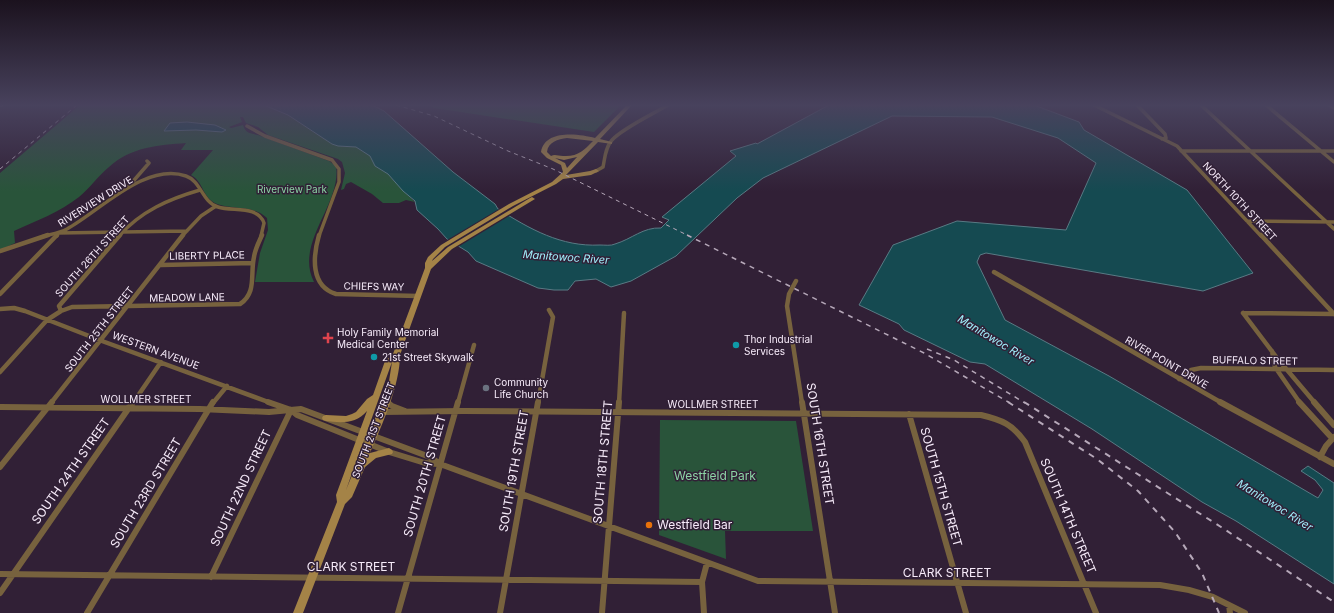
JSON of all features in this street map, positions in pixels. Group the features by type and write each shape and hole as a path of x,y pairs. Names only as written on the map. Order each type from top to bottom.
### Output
{"main road":[{"name":"SOUTH 21ST STREET","path":"298,613 341,502 349,494 382,412 397,360 396,355 428,268 453,243 504,212 551,188 554,183 576,163 603,134"},
{"path":"596,171 592,173 564,175 563,164 549,157 544,152 545,146 550,141 570,136 609,144"},
{"path":"584,154 574,157 561,158 550,154 548,149 550,144 567,139 609,144"},
{"path":"576,163 583,169 596,171"},
{"name":"SOUTH 21ST STREET","path":"341,502 340,495 389,361 396,355"},
{"path":"326,418 344,420 354,418 362,412 368,401 375,400 377,410 382,412"},
{"path":"361,465 374,455 389,452"}],"street":[{"name":"CHIEFS WAY","path":"261,134 332,160 339,166 341,171 340,182 316,242 313,256 314,272 318,280 331,293 336,294 418,296"},
{"path":"596,171 604,166 609,144 621,134"},
{"name":"NORTH 10TH STREET","path":"1151,134 1177,146 1334,314"},
{"path":"1162,139 1166,138 1165,134"},
{"path":"1232,134 1334,229"},
{"path":"1300,134 1334,162"},
{"path":"1181,151 1334,151"},
{"path":"124,191 141,174 149,163 147,160"},
{"path":"141,174 144,177 152,178"},
{"name":"RIVERVIEW DRIVE","path":"0,251 27,241 58,233 78,223 124,191 136,184 152,178 168,175 184,175 193,178 205,199 216,206"},
{"name":"SOUTH 26TH STREET","path":"0,372 47,320 61,311 59,306 123,232 142,215 155,207 180,196 200,190"},
{"path":"216,206 251,211 263,219 264,224 253,263"},
{"name":"SOUTH 25TH STREET","path":"0,467 187,231 201,216 216,206"},
{"path":"1247,222 1334,222"},
{"path":"0,294 57,237 58,233 187,231"},
{"name":"LIBERTY PLACE","path":"161,265 253,263"},
{"name":"MEADOW LANE","path":"61,311 72,308 128,306 234,305 242,302 250,294 253,263"},
{"name":"RIVER POINT DRIVE","path":"994,272 1179,380 1334,464"},
{"name":"SOUTH 16TH STREET","path":"796,281 789,294 787,306 835,613"},
{"name":"WESTERN AVENUE","path":"0,309 14,308 25,311 291,410 297,415 362,436 372,435 430,457 440,464 707,563"},
{"name":"SOUTH 19TH STREET","path":"500,613 553,317 549,310"},
{"name":"SOUTH 18TH STREET","path":"602,613 618,413 624,312"},
{"path":"1334,314 1243,313 1272,351 1334,425"},
{"name":"SOUTH 20TH STREET","path":"398,613 474,345"},
{"path":"1272,351 1272,359 1276,369 1321,428 1333,437 1320,457"},
{"name":"SOUTH 24TH STREET","path":"0,593 161,362"},
{"name":"BUFFALO STREET","path":"1179,380 1191,370 1201,368 1334,370"},
{"name":"SOUTH 23RD STREET","path":"88,613 219,393 227,386"},
{"name":"WOLLMER STREET","path":"386,401 392,406 405,411"},
{"name":"WOLLMER STREET","path":"0,407 128,408 269,412 291,410"},
{"name":"WESTERN AVENUE","path":"291,410 305,410 326,418 362,436 368,445 425,463 440,464"},
{"name":"SOUTH 22ND STREET","path":"211,577 291,410"},
{"name":"WOLLMER STREET","path":"382,412 536,411 618,413 981,415 1003,420 1016,429"},
{"name":"SOUTH 15TH STREET","path":"909,414 966,613"},
{"name":"SOUTH 14TH STREET","path":"1016,429 1025,442 1096,613"},
{"path":"704,613 702,582 707,563"},
{"name":"CLARK STREET","path":"707,563 758,581 830,583 1160,585 1213,596 1245,613"},
{"name":"CLARK STREET","path":"0,574 702,582"},
{"path":"1229,605 1230,613"}],"green space":[{"name":"Riverview Park","path":"46,134 252,134 329,161 336,166 336,180 332,195 314,238 310,253 309,267 314,282 255,282 260,253 268,230 267,218 256,211 224,206 217,204 208,198 198,182 191,175 213,150 181,150 186,143 145,148 126,155 117,160 72,202 48,216 14,231 15,243 0,250 0,173"},
{"name":"Riverview Park","path":"266,134 316,134 332,144 345,147 356,147 370,156 375,166 388,174 415,202 406,200 399,203 383,203 372,194 351,182 346,184 344,189 341,190 345,173 342,162 338,159"},
{"name":"Westfield Park","path":"660,420 796,421 813,531 725,531 726,559 659,535"}],"water":[{"name":"Manitowoc River","path":"316,134 410,134 453,172 495,204 498,209 534,230 559,240 572,243 586,245 613,245 643,231 661,228 669,220 662,217 736,156 730,151 756,143 757,144 776,134 855,134 763,178 737,198 676,256 631,281 611,287 596,279 575,281 568,290 538,288 476,261 468,252 447,239 417,210 415,201 403,191 388,174 375,166 370,156 356,147 338,146 332,144"},
{"name":"Manitowoc River","path":"1044,134 1090,134 1187,190 1253,273 1203,291 986,253 980,255 977,262 1005,320 1109,376 1318,498 1323,490 1315,480 1301,471 1308,466 1334,483 1334,584 1236,521 1202,502 1092,429 985,364 970,362 904,330 899,324 859,305 893,245 957,221 1066,230 1096,163 1058,138"}],"pier":[{"path":"499,209 511,215 458,247 447,240"}],"railway":[{"path":"0,169 43,134"},
{"path":"471,134 508,151 553,169 689,236"},
{"path":"687,235 924,353 1010,403"},
{"path":"927,349 954,360 1025,403"},
{"path":"1008,402 1097,459 1138,491 1175,532 1202,573 1219,613"},
{"path":"1024,402 1221,527 1334,602"}],"place":[{"name":"Holy Family Memorial Medical Center","path":"328,338"},
{"name":"Thor Industrial Services","path":"736,345"},
{"name":"21st Street Skywalk","path":"374,357"},
{"name":"Community Life Church","path":"486,388"},
{"name":"Westfield Bar","path":"649,525"}]}
